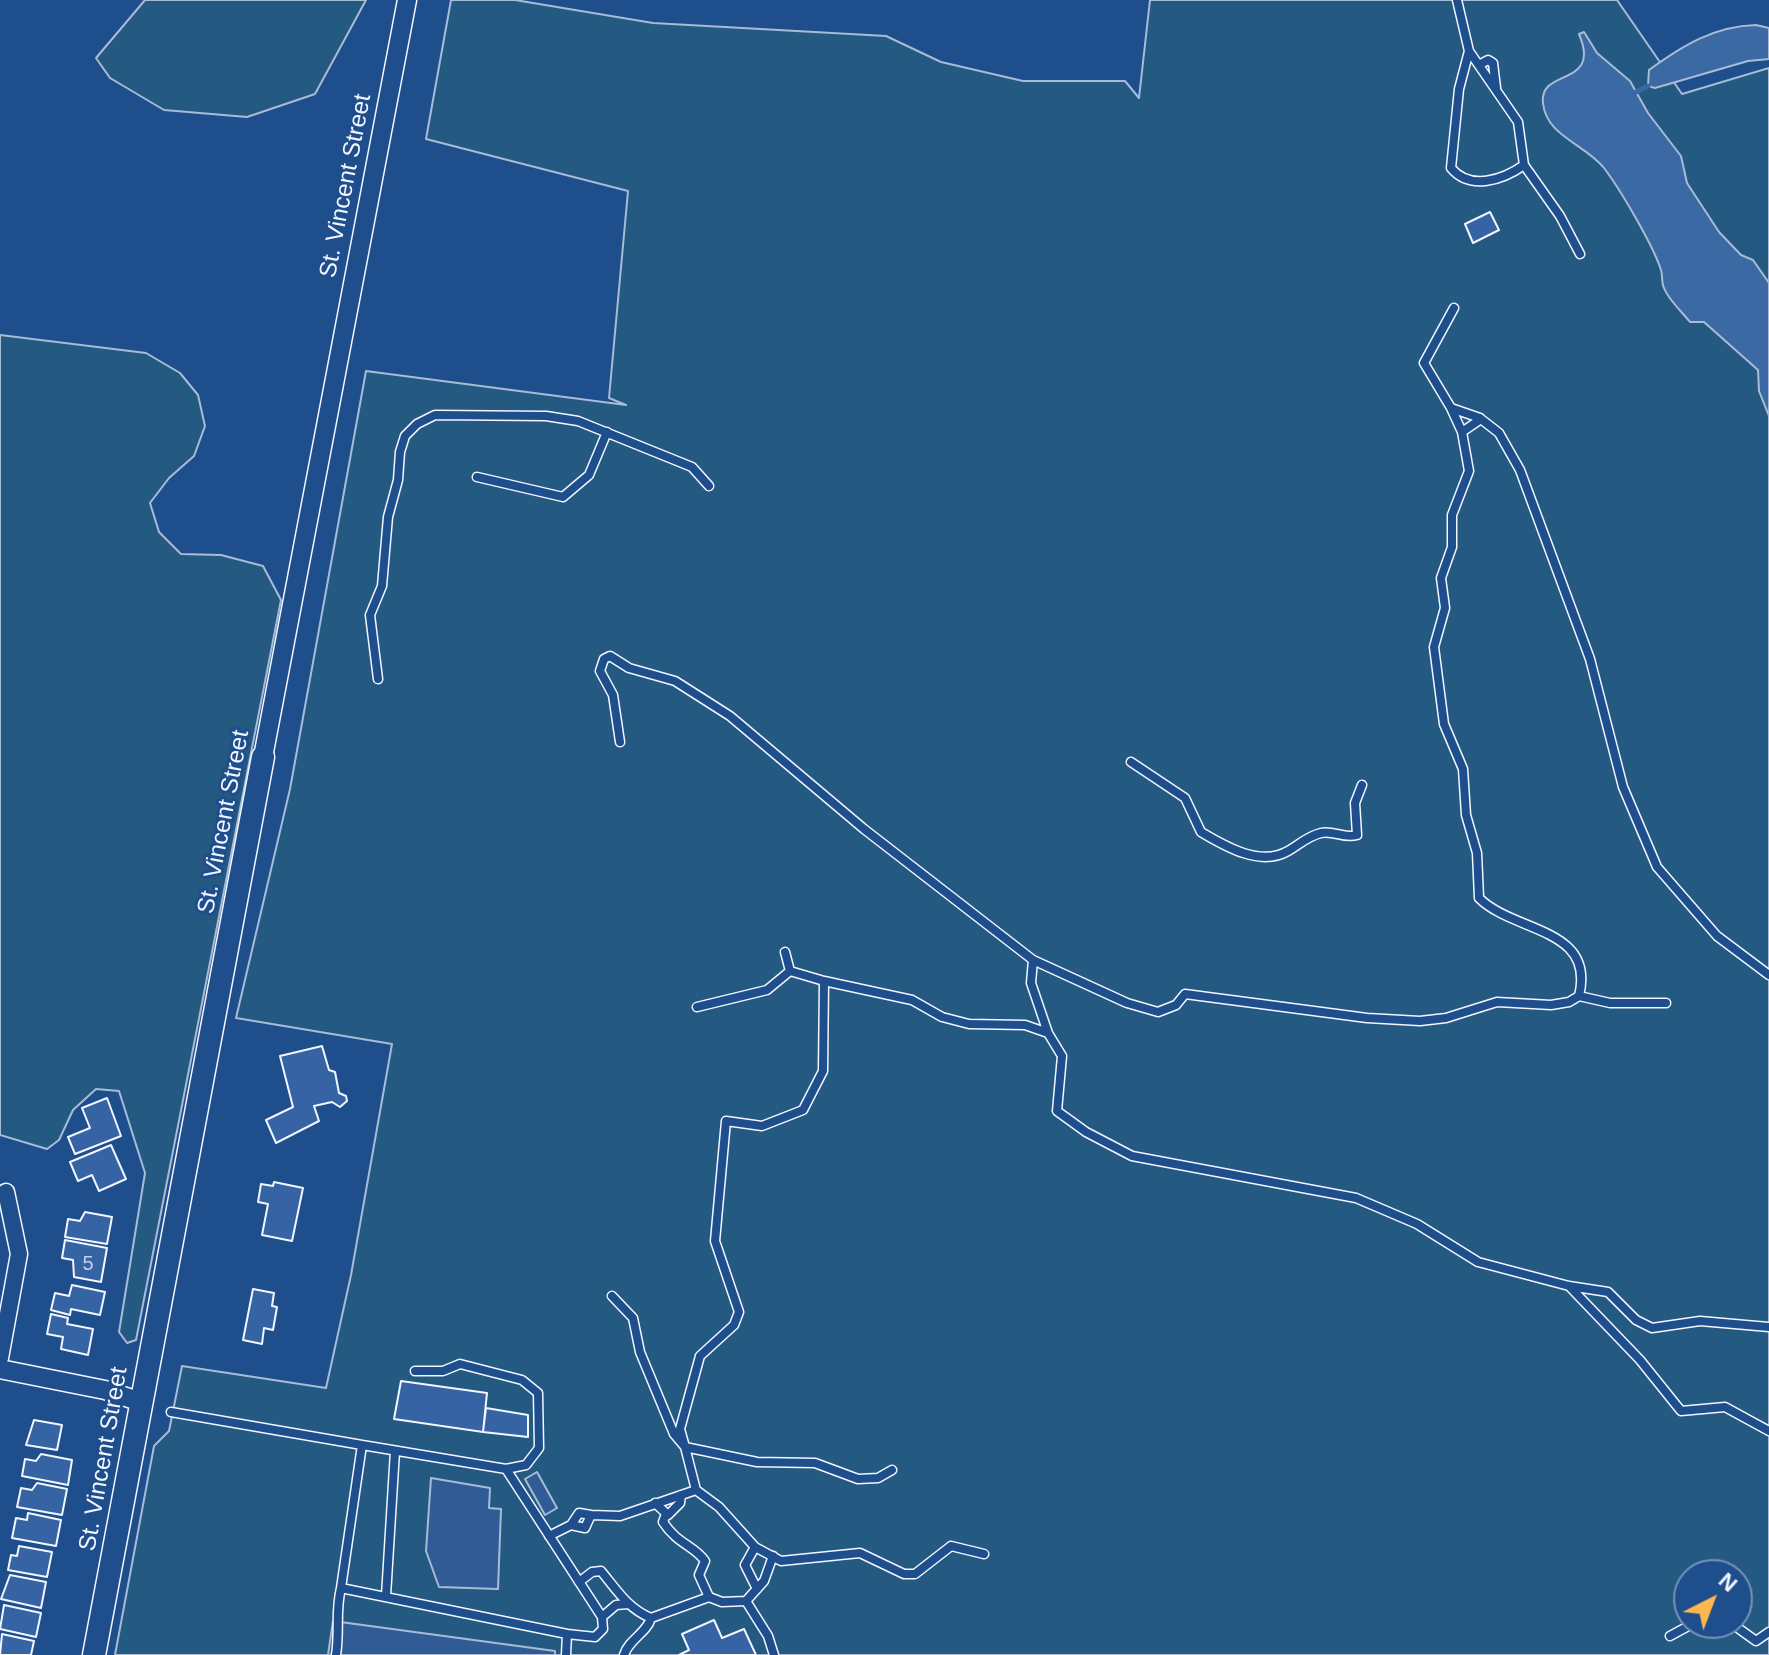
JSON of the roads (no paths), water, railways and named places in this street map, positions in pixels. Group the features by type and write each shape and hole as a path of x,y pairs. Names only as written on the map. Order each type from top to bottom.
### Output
{"main road":[{"name":"St. Vincent Street","path":"94,1655 263,757"}],"street":[{"name":"St. Vincent Street","path":"263,757 407,0"},
{"path":"0,1358 19,1254 6,1192"},
{"path":"0,1369 105,1390 141,1402"}],"lane":[{"path":"1457,0 1469,51 1518,122 1524,165 1560,216 1580,254"},
{"path":"1469,51 1459,89 1451,168 1462,179 1480,181 1498,179 1524,165"},
{"path":"1454,308 1424,363 1462,432 1469,471 1452,515 1452,547 1441,578 1445,608 1434,647 1444,724 1463,769 1466,815 1476,842 1476,888 1479,898 1497,912 1569,946 1577,956 1581,972 1579,996"},
{"path":"1451,408 1481,419 1499,433 1520,470 1590,659 1623,787 1657,867 1717,936 1769,975"},
{"path":"378,679 370,615 382,586 388,517 405,436 417,424 435,415 546,416 578,421 692,467 709,486"},
{"path":"1462,432 1481,419"},
{"path":"477,477 563,497 589,475 607,432"},
{"path":"620,742 613,695 600,671 604,659 610,656 629,668 675,681 730,716 864,829 1033,960 1127,1003 1158,1012 1176,1005 1185,994 1367,1018 1420,1021 1446,1018 1497,1002 1551,1005 1569,1002 1579,996 1610,1003 1666,1003"},
{"path":"1131,762 1185,798 1201,832 1218,843 1273,858 1309,836 1326,831 1347,838 1357,835 1355,803 1362,785"},
{"path":"785,952 790,971"},
{"path":"1033,960 1031,983 1048,1033 1062,1056 1057,1111 1086,1132 1132,1156 1356,1198 1417,1224 1478,1262 1569,1286 1608,1292 1636,1320 1652,1328 1700,1321 1769,1327"},
{"path":"790,971 912,1000 956,1020 1025,1025 1048,1033"},
{"path":"697,1007 767,990 790,971"},
{"path":"824,981 823,1071 803,1110 762,1126 726,1121 715,1241 739,1312 734,1325 700,1356 680,1429 696,1490 719,1507 755,1547 781,1561 860,1553 904,1574 915,1574 951,1546 984,1554"},
{"path":"1569,1286 1640,1360 1681,1411 1725,1407 1769,1431"},
{"path":"612,1296 633,1318 640,1352 674,1434 685,1447 757,1462 815,1463 858,1479 878,1478 892,1470"},
{"path":"171,1412 506,1469 526,1465 539,1448 538,1393 522,1380 460,1364 443,1371 415,1371"},
{"path":"336,1655 341,1628 335,1613 362,1445"},
{"path":"386,1596 395,1451"},
{"path":"341,1588 595,1637 603,1629 602,1617 506,1469"},
{"path":"549,1536 571,1525 579,1513 620,1516 696,1490"},
{"path":"666,1514 674,1512 681,1495"},
{"path":"655,1503 666,1514"},
{"path":"666,1514 663,1522 673,1536 705,1561 699,1575 709,1597"},
{"path":"571,1525 585,1528 591,1515"},
{"path":"755,1547 745,1565 757,1589"},
{"path":"624,1655 627,1645 648,1626 651,1618 709,1597 722,1602 746,1601 757,1589 773,1556"},
{"path":"579,1582 592,1572 601,1571 628,1604 651,1618"},
{"path":"746,1601 768,1636 774,1655"},
{"path":"602,1617 616,1605 628,1604"},
{"path":"566,1655 567,1634"}],"waterway":[{"path":"1636,92 1648,86"}]}
